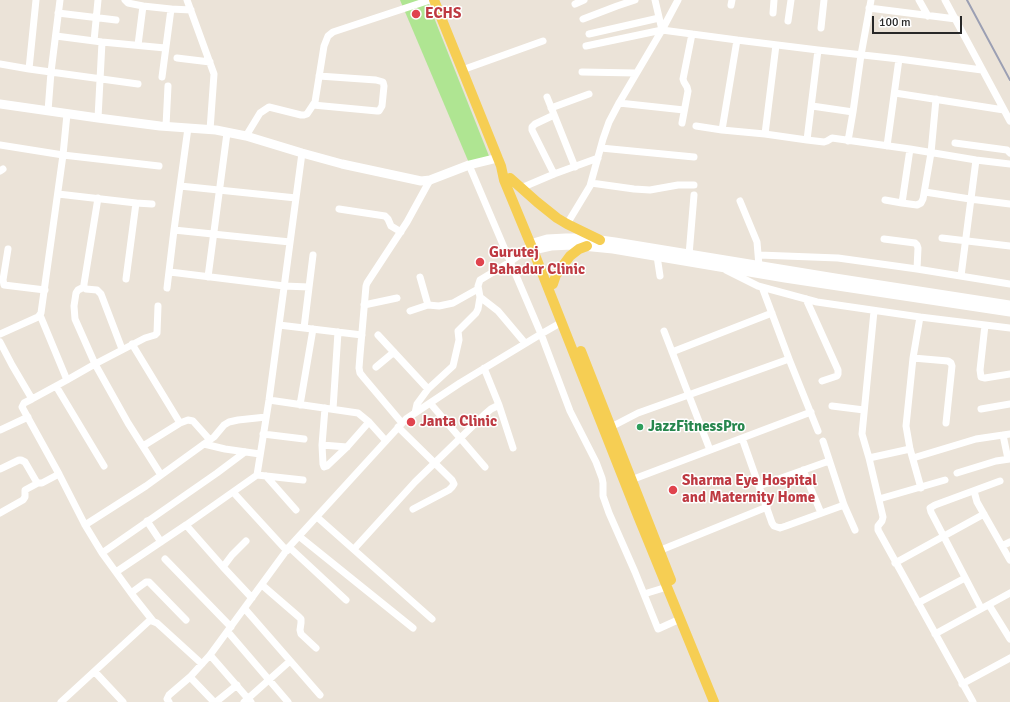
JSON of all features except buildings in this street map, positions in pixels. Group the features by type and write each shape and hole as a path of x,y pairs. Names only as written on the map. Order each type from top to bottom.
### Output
{"main road":[{"path":"434,0 499,162 504,180 533,247 656,552 721,702"},
{"path":"499,162 510,178 537,202 567,224 600,240"},
{"path":"510,178 533,247 553,284 632,480 667,587 714,702"},
{"path":"553,284 556,274 570,256 579,249 588,246"}],"street":[{"path":"29,69 36,0"},
{"path":"48,111 51,72 60,0"},
{"path":"94,41 98,0"},
{"path":"126,0 128,3 143,6 191,10"},
{"path":"187,0 214,71 210,130"},
{"path":"246,136 260,113 269,107 304,115 307,114 313,105 324,46 328,36 333,32 430,0"},
{"path":"575,4 584,0"},
{"path":"583,19 635,0"},
{"path":"655,0 662,30"},
{"path":"567,224 590,186 609,122 678,0"},
{"path":"772,12 774,0"},
{"path":"788,21 791,0"},
{"path":"821,28 824,0"},
{"path":"848,141 871,0"},
{"path":"919,0 928,16"},
{"path":"945,0 1010,121"},
{"path":"138,45 143,6"},
{"path":"870,8 956,20"},
{"path":"162,77 170,9"},
{"path":"58,13 116,20"},
{"path":"589,34 659,18"},
{"path":"586,46 662,30 982,70"},
{"path":"682,123 688,91 683,79 692,34"},
{"path":"56,36 165,48"},
{"path":"722,130 737,40"},
{"path":"462,70 543,41"},
{"path":"98,118 102,42"},
{"path":"765,134 776,45"},
{"path":"807,140 818,50"},
{"path":"177,58 210,62"},
{"path":"886,146 899,59"},
{"path":"0,64 138,84"},
{"path":"582,72 636,74"},
{"path":"313,105 377,112 382,106 383,82 376,80 319,76"},
{"path":"166,126 168,86"},
{"path":"895,93 1004,110"},
{"path":"554,174 532,128 535,124 553,112 589,94"},
{"path":"547,98 575,167"},
{"path":"885,200 917,205 921,204 925,192 931,153 936,99"},
{"path":"619,103 684,110"},
{"path":"0,104 98,118 210,130 246,136 342,164 421,182 469,165 499,162"},
{"path":"812,106 853,112"},
{"path":"0,334 42,313 67,114"},
{"path":"696,126 824,142 832,138 1010,164 1010,154 1007,150 955,143"},
{"path":"167,288 188,128"},
{"path":"208,277 227,133"},
{"path":"0,145 63,155 159,166"},
{"path":"601,148 694,157"},
{"path":"902,203 910,149"},
{"path":"257,475 269,400 302,153"},
{"path":"521,188 598,158"},
{"path":"961,276 976,160"},
{"path":"469,165 541,334 570,411 600,471 603,483 603,496 609,513 658,629 680,620"},
{"path":"413,509 449,490 454,484 452,480 434,463 400,425 360,373 359,368 367,282 401,232 430,180"},
{"path":"591,183 650,190 694,185"},
{"path":"180,186 296,198"},
{"path":"925,192 970,200 1010,204"},
{"path":"58,194 152,204"},
{"path":"689,255 694,195"},
{"path":"84,287 98,198"},
{"path":"740,201 757,242 759,266"},
{"path":"126,279 136,203"},
{"path":"339,209 385,216 391,226 401,232"},
{"path":"174,230 290,242"},
{"path":"415,413 417,404 428,388 453,366 460,340 458,331 476,313 478,309 478,283 480,280 547,238 586,238 600,240 613,245 656,256 719,266 995,306 1010,305"},
{"path":"942,238 1010,246"},
{"path":"884,239 915,243 918,248 917,269"},
{"path":"533,247 613,245 689,255 995,306 1010,312"},
{"path":"8,249 3,280 4,285 45,290"},
{"path":"304,328 313,255"},
{"path":"759,255 838,258 1010,284"},
{"path":"656,256 660,276"},
{"path":"719,266 758,286 806,299 920,317 1010,328"},
{"path":"170,272 284,286 309,287"},
{"path":"420,277 428,305"},
{"path":"84,287 86,289 97,290 101,294 122,349"},
{"path":"84,287 76,293 74,316 95,364 128,422 161,475"},
{"path":"762,287 818,431"},
{"path":"410,311 428,305 439,306 453,303 479,293"},
{"path":"479,293 498,311 525,343"},
{"path":"364,305 397,298"},
{"path":"806,299 838,370 838,374 836,376 822,381"},
{"path":"153,622 102,553 85,525 22,407 24,403 122,349 145,338 155,336 158,306"},
{"path":"874,310 862,434 883,517 882,522 878,526 878,530 972,702"},
{"path":"672,352 772,313"},
{"path":"40,315 67,380"},
{"path":"920,317 913,358 906,426 910,449 921,488"},
{"path":"169,702 167,699 169,695 190,677 210,655 288,549 406,419 484,368 562,322"},
{"path":"279,325 362,335"},
{"path":"985,325 980,370 981,376 985,378 1010,374"},
{"path":"300,405 313,328"},
{"path":"664,331 710,450"},
{"path":"333,409 338,332"},
{"path":"378,335 428,388"},
{"path":"0,342 32,399"},
{"path":"132,344 180,423"},
{"path":"376,367 394,352"},
{"path":"913,358 948,361 951,363 952,366 946,423"},
{"path":"611,427 638,413 789,359"},
{"path":"484,368 499,405 513,448"},
{"path":"56,386 104,466"},
{"path":"269,400 358,413 386,441"},
{"path":"430,403 485,467"},
{"path":"981,409 1010,404"},
{"path":"354,549 434,463 484,415 499,405"},
{"path":"832,406 864,410"},
{"path":"325,408 322,445 323,466 326,467 347,447 368,422"},
{"path":"632,480 811,412"},
{"path":"0,430 28,417"},
{"path":"85,525 161,475 210,440 220,428 229,422 266,417"},
{"path":"143,446 180,423 188,420 192,421 210,440"},
{"path":"263,434 304,439"},
{"path":"913,458 976,439 1007,434 1009,459 996,461 957,473"},
{"path":"742,438 774,526 780,528 844,505"},
{"path":"823,441 844,505 854,530"},
{"path":"204,444 225,449 260,454"},
{"path":"322,445 347,447"},
{"path":"869,458 910,449"},
{"path":"102,553 245,452"},
{"path":"0,470 21,460 25,462 38,483"},
{"path":"759,486 829,461"},
{"path":"803,470 821,513"},
{"path":"0,513 23,500 25,497 24,490 59,474"},
{"path":"116,572 257,475 303,480"},
{"path":"266,476 296,510"},
{"path":"879,499 945,480"},
{"path":"981,608 930,508 1000,481"},
{"path":"974,491 977,502 1010,560"},
{"path":"233,492 288,549 346,600"},
{"path":"656,552 767,507"},
{"path":"896,563 984,514"},
{"path":"317,517 432,619"},
{"path":"147,521 161,542"},
{"path":"186,525 252,598"},
{"path":"300,537 413,628"},
{"path":"223,567 232,555 246,541"},
{"path":"1002,546 1010,542"},
{"path":"165,559 230,629 268,680 288,702"},
{"path":"918,603 965,578"},
{"path":"131,593 146,582 149,582 186,620"},
{"path":"262,585 299,617 301,620 301,634 316,648"},
{"path":"644,594 667,587"},
{"path":"934,634 1010,593"},
{"path":"989,605 1010,640"},
{"path":"245,609 320,695"},
{"path":"61,702 148,622 157,623 202,664"},
{"path":"210,655 237,686 247,701 290,661"},
{"path":"962,684 1010,658"},
{"path":"95,672 123,702"},
{"path":"190,677 215,702 237,686"}],"green space":[{"path":"400,0 427,0 489,156 469,163"}],"railway":[{"path":"967,0 1010,80"}],"place":[{"name":"ECHS","path":"416,14"},
{"name":"Gurutej Bahadur Clinic","path":"480,262"},
{"name":"Janta Clinic","path":"411,422"},
{"name":"JazzFitnessPro","path":"640,427"},
{"name":"Sharma Eye Hospital and Maternity Home","path":"673,490"}]}
